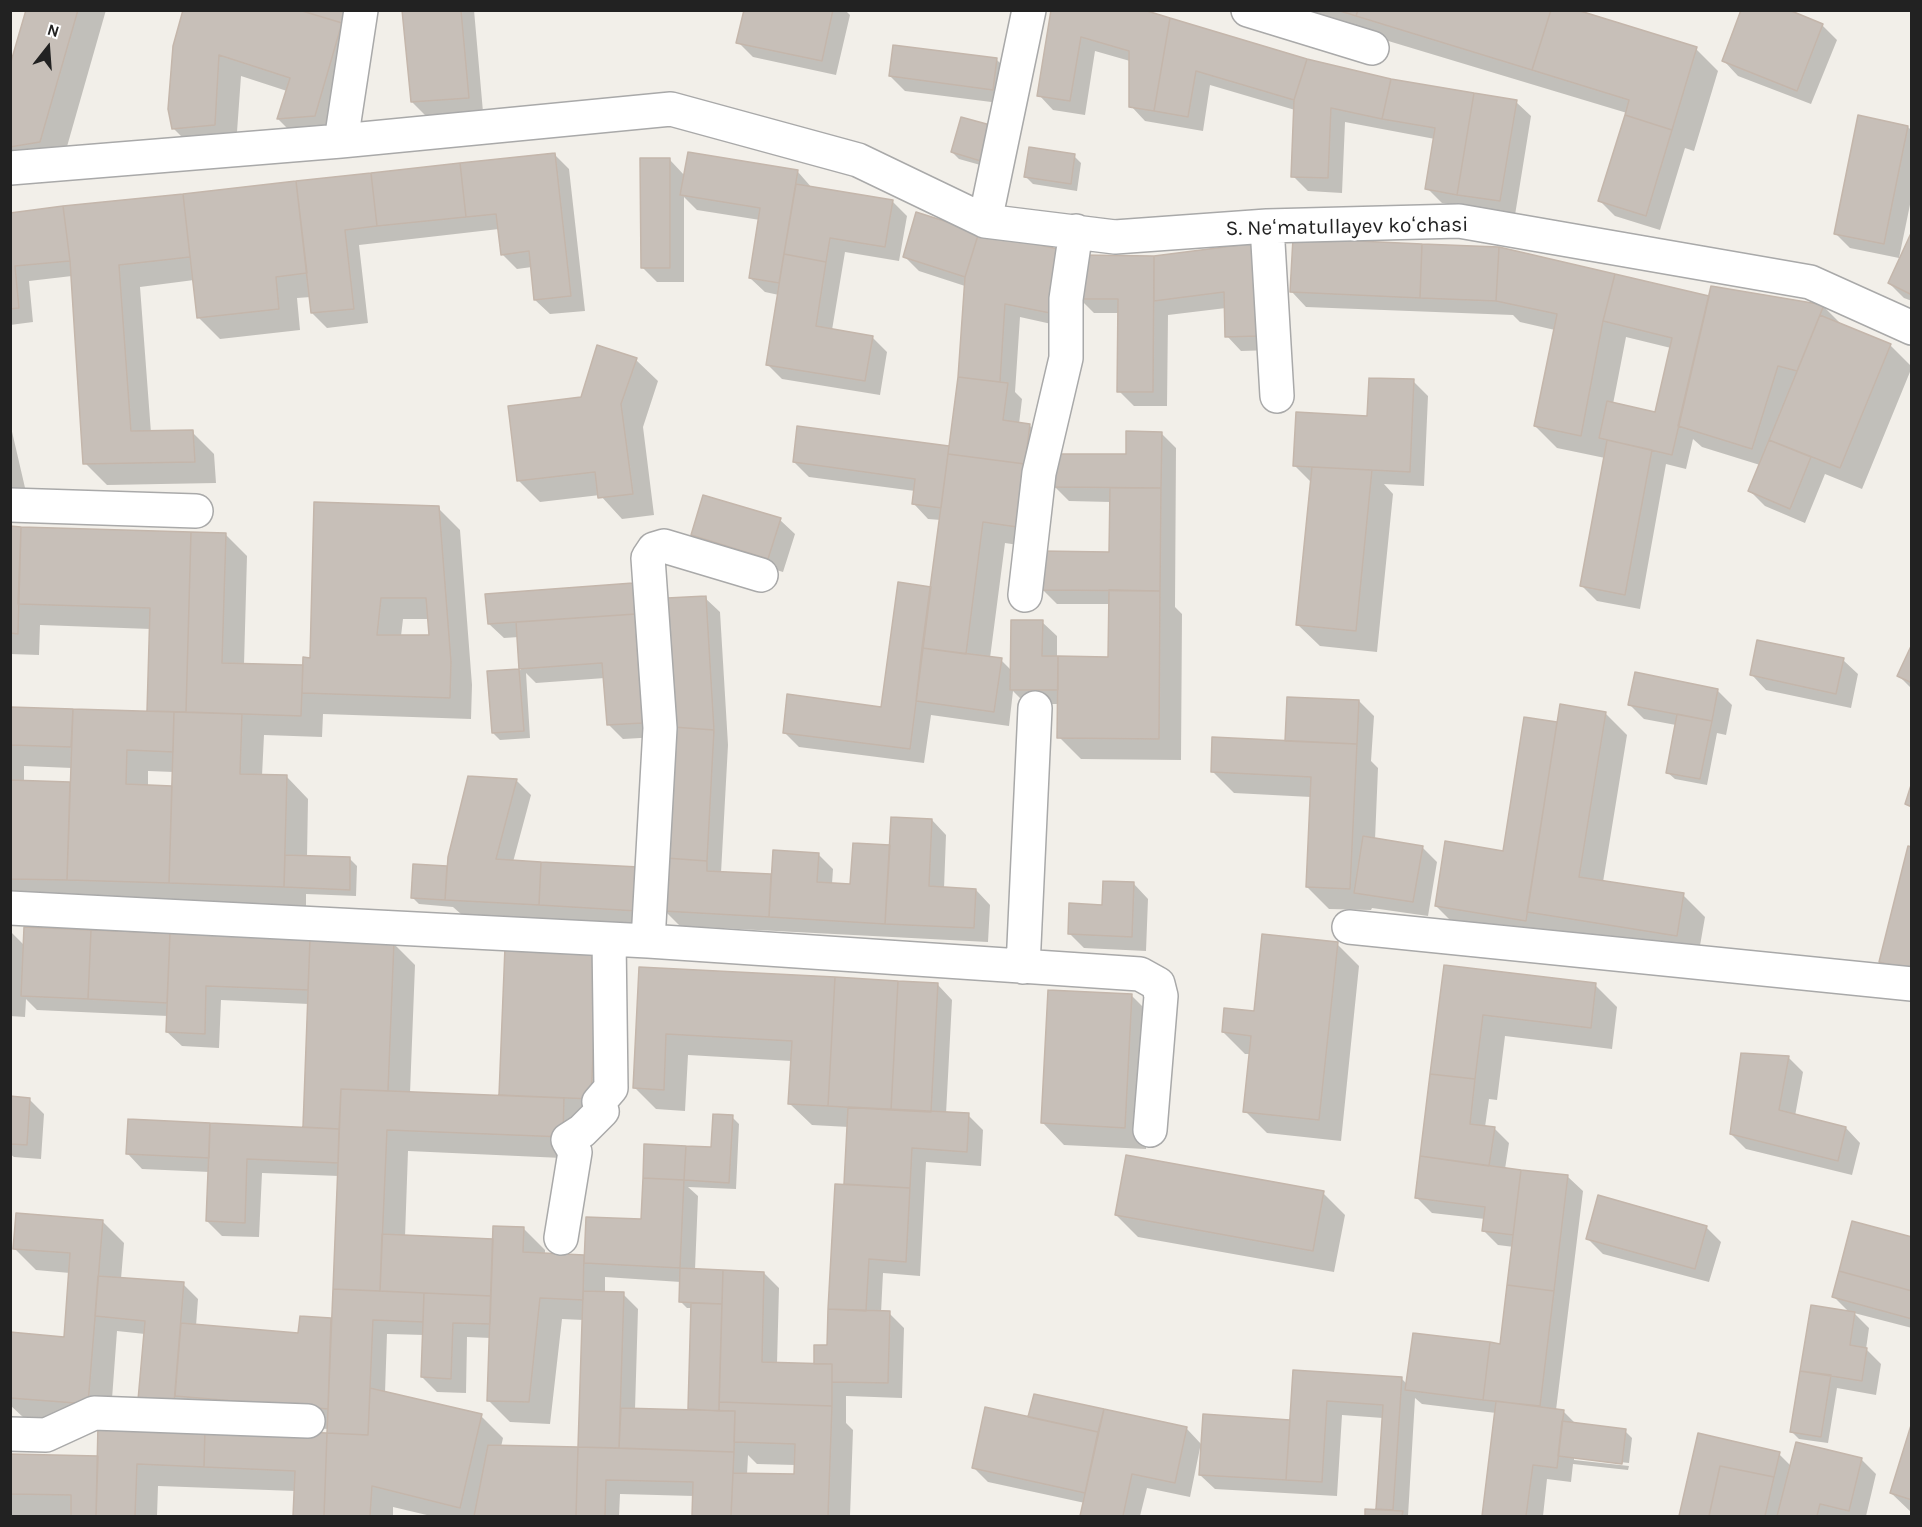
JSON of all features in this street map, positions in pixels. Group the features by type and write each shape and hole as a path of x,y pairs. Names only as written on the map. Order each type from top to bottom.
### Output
{"street":[{"path":"341,141 361,10"},
{"path":"985,221 1029,10"},
{"path":"1248,10 1372,48"},
{"name":"S. Neʻmatullayev koʻchasi","path":"10,168 341,141 671,110 858,160 985,221 1116,237 1267,226 1460,221 1810,282 1911,328"},
{"path":"1267,226 1277,396"},
{"path":"1025,595 1039,473 1066,358 1066,299 1076,231"},
{"path":"10,505 196,511"},
{"path":"648,941 660,728 648,558 654,549 664,546 761,575"},
{"path":"1023,967 1035,708"},
{"path":"10,908 648,941 1140,974 1158,984 1161,996 1150,1130"},
{"path":"1349,927 1911,984"},
{"path":"561,1238 574,1152 568,1140 582,1131 602,1112 599,1102 611,1088 609,939"},
{"path":"10,1434 46,1435 94,1413 308,1421"}],"building":[{"path":"26,10 78,10 40,142 10,147 10,65"},
{"path":"183,10 299,10 342,23 315,116 277,119 290,78 219,55 215,125 172,129 168,109 173,46"},
{"path":"299,10 345,10 342,23"},
{"path":"402,10 461,10 469,98 411,102"},
{"path":"744,10 833,10 822,61 736,43"},
{"path":"1051,10 1144,10 1170,18 1154,111 1129,107 1129,51 1081,37 1070,101 1037,96"},
{"path":"1337,10 1358,10 1356,16"},
{"path":"1358,10 1551,10 1532,70 1356,16"},
{"path":"1551,10 1577,10 1697,47 1672,130 1625,115 1629,100 1532,70"},
{"path":"1741,10 1789,10 1823,24 1797,91 1722,61"},
{"path":"1170,18 1307,59 1294,100 1196,71 1188,117 1154,111"},
{"path":"893,45 997,58 993,90 889,76"},
{"path":"1307,59 1391,79 1382,119 1331,108 1328,178 1291,177 1294,100"},
{"path":"1391,79 1474,93 1457,195 1425,189 1435,128 1382,119"},
{"path":"1474,93 1517,100 1500,201 1457,195"},
{"path":"1625,115 1672,130 1646,216 1598,201"},
{"path":"1858,115 1908,126 1884,244 1834,234"},
{"path":"961,117 994,126 984,162 951,152"},
{"path":"1029,147 1075,154 1071,184 1024,177"},
{"path":"688,152 798,170 779,283 749,278 760,208 680,195"},
{"path":"555,153 571,296 534,300 529,251 501,255 496,214 466,217 460,163"},
{"path":"640,158 670,158 670,268 641,268"},
{"path":"460,163 466,217 377,226 371,173"},
{"path":"371,173 377,226 345,230 354,309 311,313 296,181"},
{"path":"296,181 307,273 276,277 279,309 197,318 183,194"},
{"path":"796,184 893,200 885,247 830,238 826,262 784,254"},
{"path":"183,194 190,257 119,265 131,431 193,430 195,462 83,464 70,261 63,206"},
{"path":"63,206 70,261 15,266 19,308 10,309 10,213"},
{"path":"916,212 979,232 965,277 903,257"},
{"path":"1912,231 1912,295 1888,283"},
{"path":"979,232 1063,250 1050,313 1005,304 1000,382 958,377 965,277"},
{"path":"1293,238 1422,244 1420,298 1290,292"},
{"path":"1256,243 1259,336 1225,337 1224,292 1154,301 1154,256"},
{"path":"1422,244 1499,247 1496,301 1420,298"},
{"path":"1499,247 1615,274 1603,321 1581,436 1534,426 1557,314 1496,301"},
{"path":"784,254 826,262 816,326 873,336 865,381 766,365"},
{"path":"1078,255 1154,256 1153,392 1117,392 1118,299 1078,299"},
{"path":"1615,274 1709,296 1672,455 1599,438 1607,401 1655,412 1672,338 1603,321"},
{"path":"1711,286 1824,305 1797,371 1778,366 1752,449 1678,426"},
{"path":"1820,315 1891,344 1840,468 1769,440"},
{"path":"597,345 637,358 621,404 633,494 598,498 595,472 517,481 508,406 581,397"},
{"path":"958,377 1008,383 1003,420 1030,424 1025,464 948,454"},
{"path":"1369,378 1414,379 1410,472 1293,466 1296,412 1367,416"},
{"path":"797,426 949,446 941,508 912,504 915,479 793,462"},
{"path":"1126,431 1162,432 1161,488 1053,487 1054,454 1126,454"},
{"path":"1607,440 1652,450 1625,595 1580,586"},
{"path":"1769,440 1811,457 1790,509 1748,491"},
{"path":"948,454 1025,464 1017,527 983,522 966,654 922,648"},
{"path":"1312,467 1372,470 1356,631 1296,625"},
{"path":"1110,488 1161,488 1160,591 1040,590 1041,551 1109,552"},
{"path":"703,495 781,518 768,559 691,535"},
{"path":"314,502 439,506 451,662 450,698 302,693 303,657 310,658","holes":["381,598 426,598 429,635 377,635"]},
{"path":"10,526 21,527 18,634 10,633"},
{"path":"21,527 191,532 186,712 147,711 150,608 18,604"},
{"path":"191,532 226,533 222,663 303,665 301,716 186,712"},
{"path":"898,582 931,587 910,749 783,733 787,694 881,707"},
{"path":"633,583 636,614 488,624 485,594"},
{"path":"1109,590 1160,591 1159,739 1057,738 1058,656 1108,657"},
{"path":"706,596 714,730 673,727 667,598"},
{"path":"636,614 643,723 607,725 602,663 519,669 516,622"},
{"path":"1011,620 1043,620 1042,656 1058,656 1058,690 1010,690"},
{"path":"1757,640 1844,658 1836,694 1750,675"},
{"path":"1912,644 1912,683 1897,676"},
{"path":"922,648 1002,658 994,712 916,701"},
{"path":"519,669 524,731 492,733 487,671"},
{"path":"1635,672 1718,689 1712,721 1628,705"},
{"path":"1287,697 1359,700 1357,744 1285,741"},
{"path":"1560,704 1606,712 1579,877 1684,893 1677,936 1527,912"},
{"path":"10,707 73,709 71,747 10,745"},
{"path":"73,709 174,712 173,752 127,750 126,784 172,786 169,883 67,880"},
{"path":"174,712 242,714 240,774 287,775 284,887 169,883"},
{"path":"1677,714 1712,721 1700,779 1666,773"},
{"path":"1524,717 1557,722 1526,921 1435,906 1445,841 1503,851"},
{"path":"673,727 714,730 707,861 666,858"},
{"path":"1212,737 1357,744 1350,889 1306,887 1311,777 1211,772"},
{"path":"468,776 517,779 496,859 541,862 539,905 445,900 448,857"},
{"path":"10,780 70,782 67,880 10,879"},
{"path":"1912,782 1912,807 1905,804"},
{"path":"891,817 932,819 929,886 976,889 974,928 885,924"},
{"path":"1363,836 1423,846 1413,902 1354,893"},
{"path":"853,843 890,845 885,924 769,917 773,850 819,853 817,882 850,884"},
{"path":"1908,846 1912,847 1912,970 1879,962"},
{"path":"285,855 350,857 350,890 284,887"},
{"path":"666,858 707,861 707,871 771,874 769,917 663,911"},
{"path":"541,862 639,867 637,911 539,905"},
{"path":"413,864 447,866 445,900 411,898"},
{"path":"1103,881 1134,882 1132,937 1068,934 1069,903 1102,905"},
{"path":"24,927 91,930 88,999 21,996"},
{"path":"91,930 170,933 167,1003 88,999"},
{"path":"170,933 310,939 308,990 206,986 205,1034 166,1032"},
{"path":"1262,934 1338,942 1319,1120 1243,1112 1251,1036 1222,1032 1224,1008 1254,1011"},
{"path":"310,939 394,942 388,1091 341,1089 339,1129 303,1127"},
{"path":"505,947 598,951 591,1099 499,1095"},
{"path":"1444,965 1596,983 1591,1028 1483,1015 1475,1079 1430,1074"},
{"path":"639,967 835,977 828,1106 788,1104 792,1041 666,1034 664,1090 633,1088"},
{"path":"835,977 898,981 891,1110 828,1106"},
{"path":"898,981 938,983 931,1112 891,1110"},
{"path":"1048,990 1132,994 1125,1128 1041,1123"},
{"path":"1741,1053 1789,1056 1779,1110 1846,1127 1838,1161 1730,1134"},
{"path":"1430,1074 1475,1079 1470,1124 1495,1127 1489,1166 1420,1156"},
{"path":"341,1089 564,1098 563,1137 387,1130 380,1291 333,1289"},
{"path":"10,1096 30,1098 27,1145 10,1144"},
{"path":"848,1107 969,1113 967,1152 912,1148 910,1188 844,1184"},
{"path":"713,1114 733,1115 729,1183 684,1180 686,1146 711,1147"},
{"path":"128,1119 210,1123 209,1158 126,1154"},
{"path":"210,1123 339,1129 338,1163 247,1159 245,1223 206,1221"},
{"path":"644,1144 686,1146 684,1180 643,1178"},
{"path":"1126,1155 1324,1191 1313,1251 1115,1215"},
{"path":"1420,1156 1521,1170 1513,1235 1482,1231 1485,1207 1415,1198"},
{"path":"1521,1170 1568,1175 1554,1291 1507,1285"},
{"path":"643,1178 684,1180 680,1268 584,1263 586,1217 641,1219"},
{"path":"835,1184 910,1188 906,1262 869,1259 866,1311 828,1309"},
{"path":"1598,1195 1707,1226 1695,1269 1586,1239"},
{"path":"16,1213 103,1220 88,1404 10,1398 10,1332 64,1337 70,1253 13,1249"},
{"path":"1852,1221 1912,1237 1912,1291 1839,1271"},
{"path":"493,1226 524,1227 523,1252 584,1255 583,1300 540,1298 529,1402 487,1401"},
{"path":"382,1234 493,1239 491,1296 380,1291"},
{"path":"680,1268 723,1270 722,1304 679,1302"},
{"path":"723,1270 764,1272 762,1362 832,1364 832,1406 719,1402"},
{"path":"1839,1271 1912,1291 1912,1319 1832,1297"},
{"path":"98,1276 184,1282 174,1403 138,1400 145,1321 95,1316"},
{"path":"1507,1285 1554,1291 1540,1406 1483,1400 1490,1342 1500,1344"},
{"path":"333,1289 424,1293 423,1322 373,1320 368,1435 327,1433"},
{"path":"583,1291 624,1292 619,1448 578,1447"},
{"path":"424,1293 491,1296 490,1324 453,1323 451,1379 421,1377"},
{"path":"691,1303 722,1304 719,1411 688,1409"},
{"path":"1811,1305 1855,1312 1850,1345 1867,1348 1862,1381 1800,1371"},
{"path":"828,1309 890,1311 888,1383 832,1382 832,1364 814,1364 814,1345 827,1345"},
{"path":"300,1316 331,1318 328,1409 175,1396 181,1323 298,1333"},
{"path":"1413,1333 1490,1342 1483,1400 1405,1390"},
{"path":"1293,1370 1402,1377 1393,1510 1376,1509 1383,1405 1327,1401 1322,1482 1286,1480"},
{"path":"1800,1371 1831,1375 1821,1437 1790,1432"},
{"path":"370,1388 482,1414 460,1508 372,1486 370,1516 324,1516 327,1433 368,1435"},
{"path":"1034,1394 1104,1409 1098,1432 1028,1417"},
{"path":"1496,1401 1564,1410 1557,1468 1533,1465 1526,1516 1482,1516"},
{"path":"719,1402 832,1406 828,1516 731,1516 733,1473 794,1474 795,1444 734,1442 735,1411 719,1411"},
{"path":"985,1407 1098,1432 1085,1493 972,1468"},
{"path":"621,1408 735,1411 734,1452 619,1448"},
{"path":"1104,1409 1187,1427 1175,1483 1132,1474 1123,1516 1080,1516"},
{"path":"1203,1414 1290,1420 1286,1480 1199,1475"},
{"path":"1562,1421 1626,1429 1622,1464 1558,1456"},
{"path":"1912,1422 1912,1500 1890,1493"},
{"path":"98,1424 205,1428 204,1467 137,1464 135,1516 96,1516"},
{"path":"205,1428 327,1433 324,1516 293,1516 295,1471 204,1467"},
{"path":"1698,1433 1780,1452 1774,1477 1720,1466 1709,1516 1679,1516"},
{"path":"1796,1442 1862,1458 1849,1511 1820,1504 1817,1516 1777,1516"},
{"path":"488,1445 578,1447 576,1516 474,1516"},
{"path":"578,1447 734,1452 731,1516 692,1516 693,1482 606,1480 605,1516 576,1516"},
{"path":"10,1454 98,1456 96,1516 71,1516 71,1495 10,1494"},
{"path":"1720,1466 1774,1477 1765,1516 1709,1516"},
{"path":"1365,1509 1403,1511 1402,1516 1365,1516"}]}
